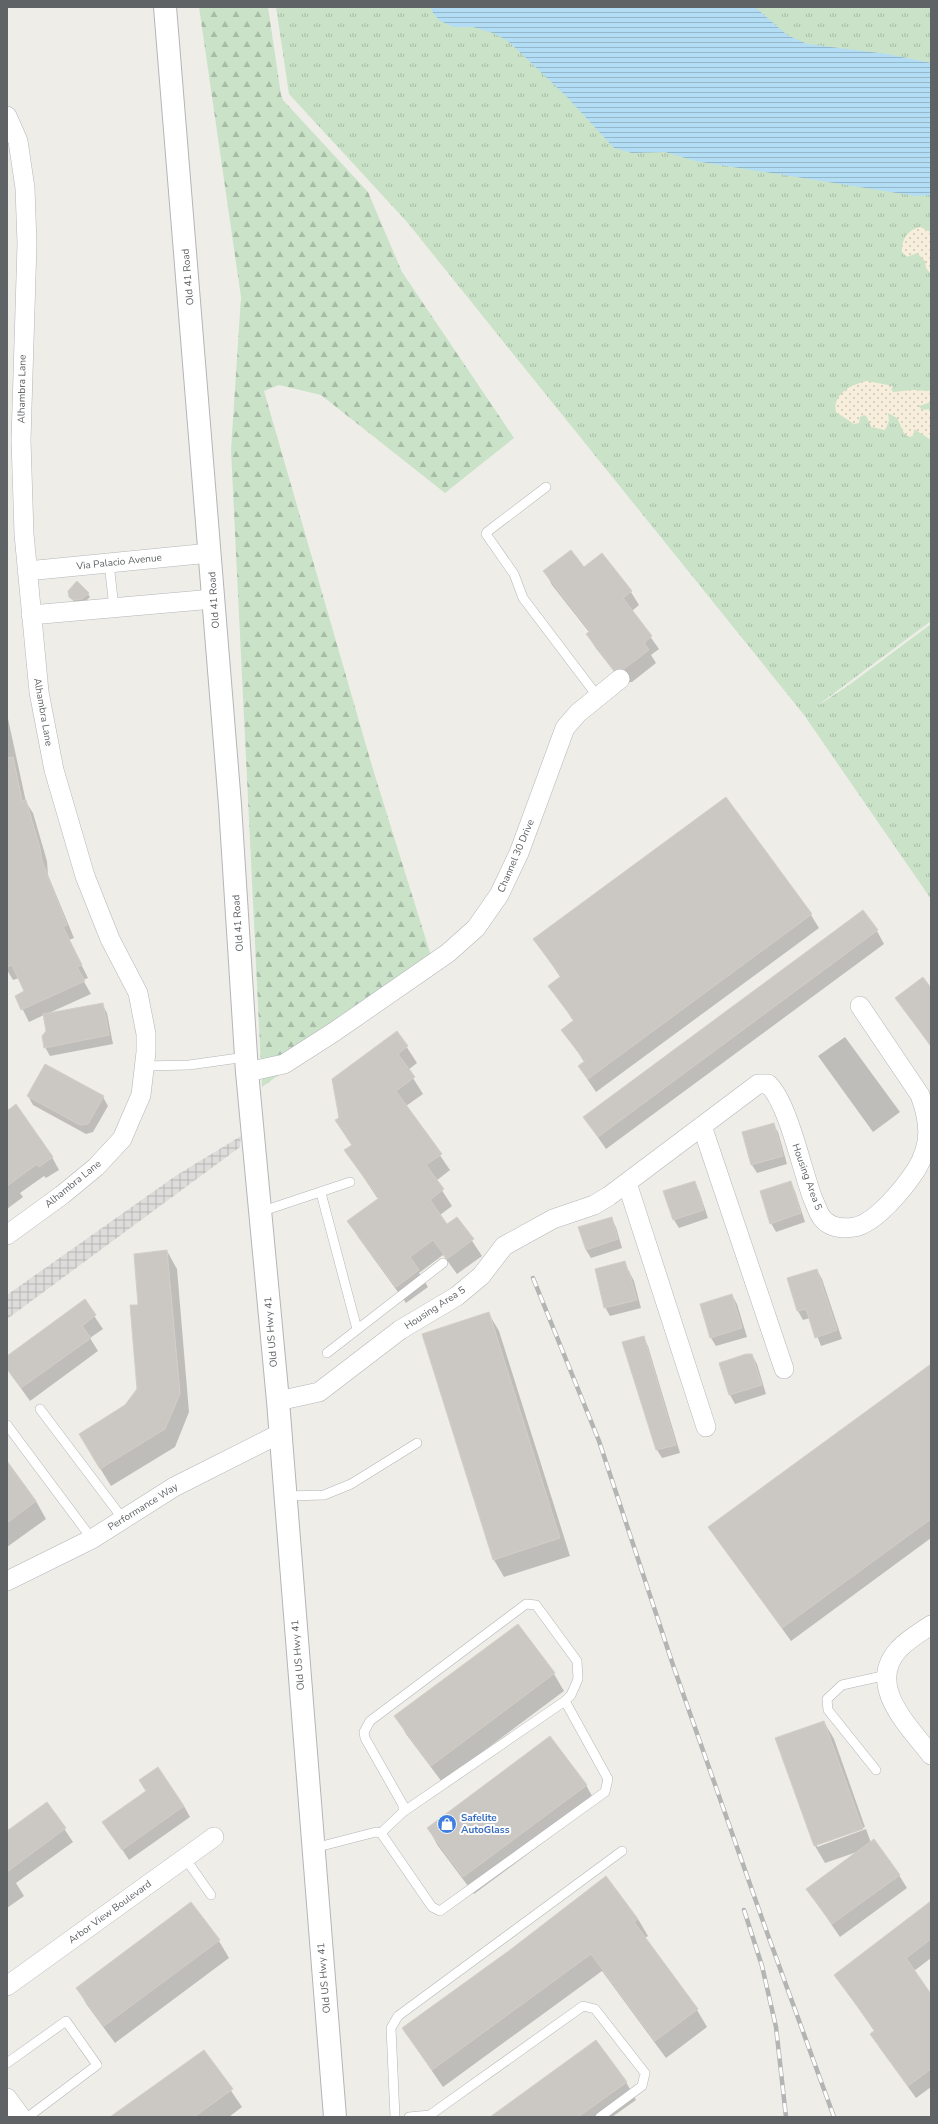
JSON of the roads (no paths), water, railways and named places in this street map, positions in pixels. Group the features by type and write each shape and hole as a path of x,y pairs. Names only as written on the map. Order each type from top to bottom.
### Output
{"street":[{"name":"Old 41 Road","path":"165,7 231,813 247,1065 259,1203"},
{"name":"Alhambra Lane","path":"7,116 18,140 25,188 27,230 21,440 30,615 39,692 54,770 85,876 110,939 138,993 146,1034 145,1066 141,1095 122,1139 96,1167 62,1195 7,1235"},
{"name":"Via Palacio Avenue","path":"27,571 210,553"},
{"path":"30,615 213,599"},
{"name":"Channel 30 Drive","path":"247,1065 284,1064 334,1032 448,953 476,928 499,895 519,853 565,728 578,713 620,679"},
{"name":"Housing Area 5","path":"278,1400 319,1392 400,1330 457,1296 481,1276 504,1246 553,1219 594,1205 628,1183 758,1084 768,1084 780,1100 809,1188 821,1217 832,1226 846,1229 858,1226 875,1217 899,1192 916,1169 928,1140 928,1129 926,1110 920,1094 860,1006"},
{"path":"702,1126 784,1369"},
{"path":"628,1183 706,1427"},
{"name":"Old US Hwy 41","path":"259,1203 281,1433 335,2117"},
{"name":"Performance Way","path":"7,1581 92,1539 174,1487 281,1433"},
{"path":"929,1748 894,1706 888,1693 887,1675 893,1656 900,1648 931,1625"},
{"name":"Arbor View Boulevard","path":"7,1986 214,1837"},
{"path":"7,2098 21,2117"}],"lane":[{"path":"546,487 486,534 514,574 523,598 598,697"},
{"path":"109,563 114,608"},
{"path":"145,1066 247,1065"},
{"path":"259,1203 321,1193 350,1182"},
{"path":"321,1193 357,1329"},
{"path":"327,1353 443,1263"},
{"path":"40,1409 123,1519"},
{"path":"7,1425 92,1539"},
{"path":"286,1496 324,1495 350,1484 417,1443"},
{"path":"381,1833 403,1812 565,1701 571,1695 578,1679 577,1661 536,1605 526,1604 370,1721 365,1738 403,1805 403,1812"},
{"path":"876,1770 828,1710 827,1699 842,1685 887,1675"},
{"path":"314,1848 376,1832 381,1833 432,1907 437,1910 444,1909 605,1792 608,1779 565,1701"},
{"path":"395,2117 391,2028 398,2016 622,1851"},
{"path":"185,1858 211,1895"},
{"path":"409,2117 430,2115 583,2006 595,2009 645,2073 642,2086 600,2117"},
{"path":"7,2063 66,2021 97,2065 28,2117"}],"water":[{"path":"431,7 755,7 787,35 807,44 887,54 931,63 931,195 916,196 695,161 665,152 632,153 614,148 566,96 508,41 493,33 473,27 454,27 440,21 433,13"}],"railway":[{"path":"533,1278 599,1441 673,1665 765,1927 834,2117"},
{"path":"744,1910 762,1966 776,2027 786,2117"}],"place":[{"name":"Safelite AutoGlass","path":"447,1824"}]}
